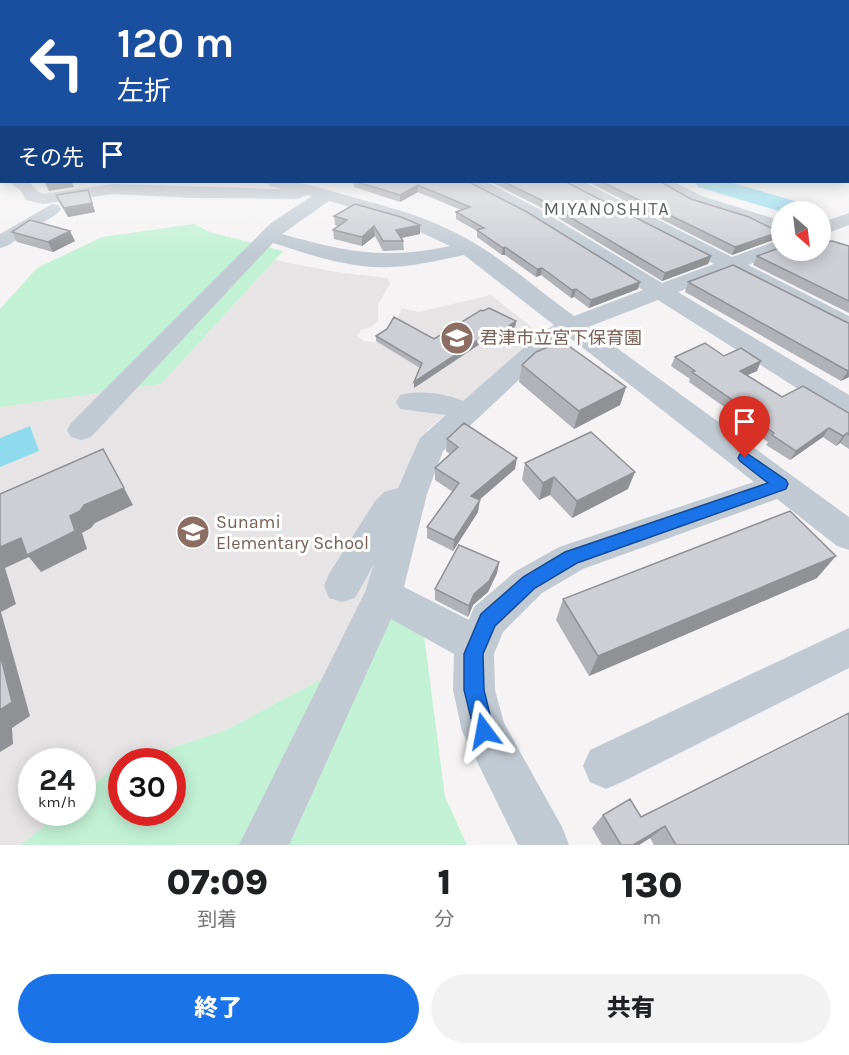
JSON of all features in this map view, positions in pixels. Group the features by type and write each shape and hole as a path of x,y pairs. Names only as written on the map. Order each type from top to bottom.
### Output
{"street":[{"path":"19,183 27,187 32,196 56,206"},
{"path":"284,183 328,188 403,215 446,234 468,248 849,536"},
{"path":"478,183 519,204 849,408"},
{"path":"574,183 849,325"},
{"path":"665,183 696,200 771,224"},
{"path":"0,242 56,206 77,187 193,193 328,188"},
{"path":"81,430 278,227 328,188"},
{"path":"831,231 840,245"},
{"path":"270,236 347,257 380,261 433,255 468,248"},
{"path":"264,845 383,595 410,497 430,446 545,342 569,326 771,249"},
{"path":"410,402 445,404 466,412"},
{"path":"544,845 484,731 474,690 474,654 488,620 529,582 571,558 781,484"},
{"path":"342,586 387,510 395,501 410,497"},
{"path":"383,595 477,645"},
{"path":"606,766 849,647"}],"shaded area":[{"name":"Sunami Elementary School","path":"275,260 336,272 388,278 390,284 378,304 378,320 371,327 361,330 357,336 364,341 375,343 392,329 402,308 419,312 491,295 539,333 480,388 428,429 400,482 371,583 335,672 226,730 171,748 108,748 108,772 96,783 96,748 18,748 18,826 44,826 21,845 0,845 0,407 161,384"}],"green space":[{"path":"194,224 210,232 283,251 161,384 0,407 0,309 37,268 102,237"},
{"path":"393,617 424,635 445,797 467,845 21,845 44,826 96,826 96,783 108,772 108,826 186,826 186,748 171,748 226,730 335,672"}],"water":[{"path":"30,426 39,451 0,467 0,438"}],"building":[{"path":"360,183 471,183 527,212 640,282 591,300 576,289 572,290 542,268 537,269 505,247 503,248 477,230 484,228 456,212 470,207 418,185 400,195"},
{"path":"506,183 568,183 711,256 665,273 541,200"},
{"path":"604,183 663,183 691,199 749,217 771,228 771,235 735,247"},
{"path":"88,190 92,203 64,208 56,195"},
{"path":"355,204 420,225 396,230 403,241 383,241 374,226 362,237 333,230 347,220 334,216"},
{"path":"30,220 70,231 48,242 12,232"},
{"path":"831,241 849,246 849,301 757,256 771,251 771,261 831,261"},
{"path":"733,265 849,323 849,370 688,282"},
{"path":"489,308 516,321 487,341 481,338 414,382 422,363 376,336 387,329 394,317 434,339 481,310"},
{"path":"562,341 626,387 579,411 522,365 536,352"},
{"path":"705,343 724,356 741,348 761,361 740,371 782,397 803,386 849,413 849,435 847,433 843,436 829,428 796,451 772,435 774,433 751,416 754,415 692,372 695,371 675,357"},
{"path":"464,423 517,458 471,496 480,500 454,540 427,527 459,483 435,468 458,447 447,439"},
{"path":"591,432 635,472 577,501 554,477 543,483 525,463"},
{"path":"103,449 124,488 84,505 80,511 70,516 75,531 27,555 21,538 0,547 0,494"},
{"path":"790,511 836,556 598,656 563,599"},
{"path":"459,545 499,562 489,581 474,594 469,606 435,589"},
{"path":"0,654 12,702 0,710"},
{"path":"849,713 849,845 676,845 665,826 633,845 621,845 603,815 630,799 641,817"}],"waterway":[{"path":"709,183 771,201"}],"place":[{"name":"君津市立宮下保育園","path":"457,338"},
{"name":"Sunami Elementary School","path":"193,532"}],"district":[{"name":"MIYANOSHITA","path":"607,209"}],"route":[{"path":"484,731 474,690 474,654 488,620 529,582 571,558 781,484 745,458"}]}
